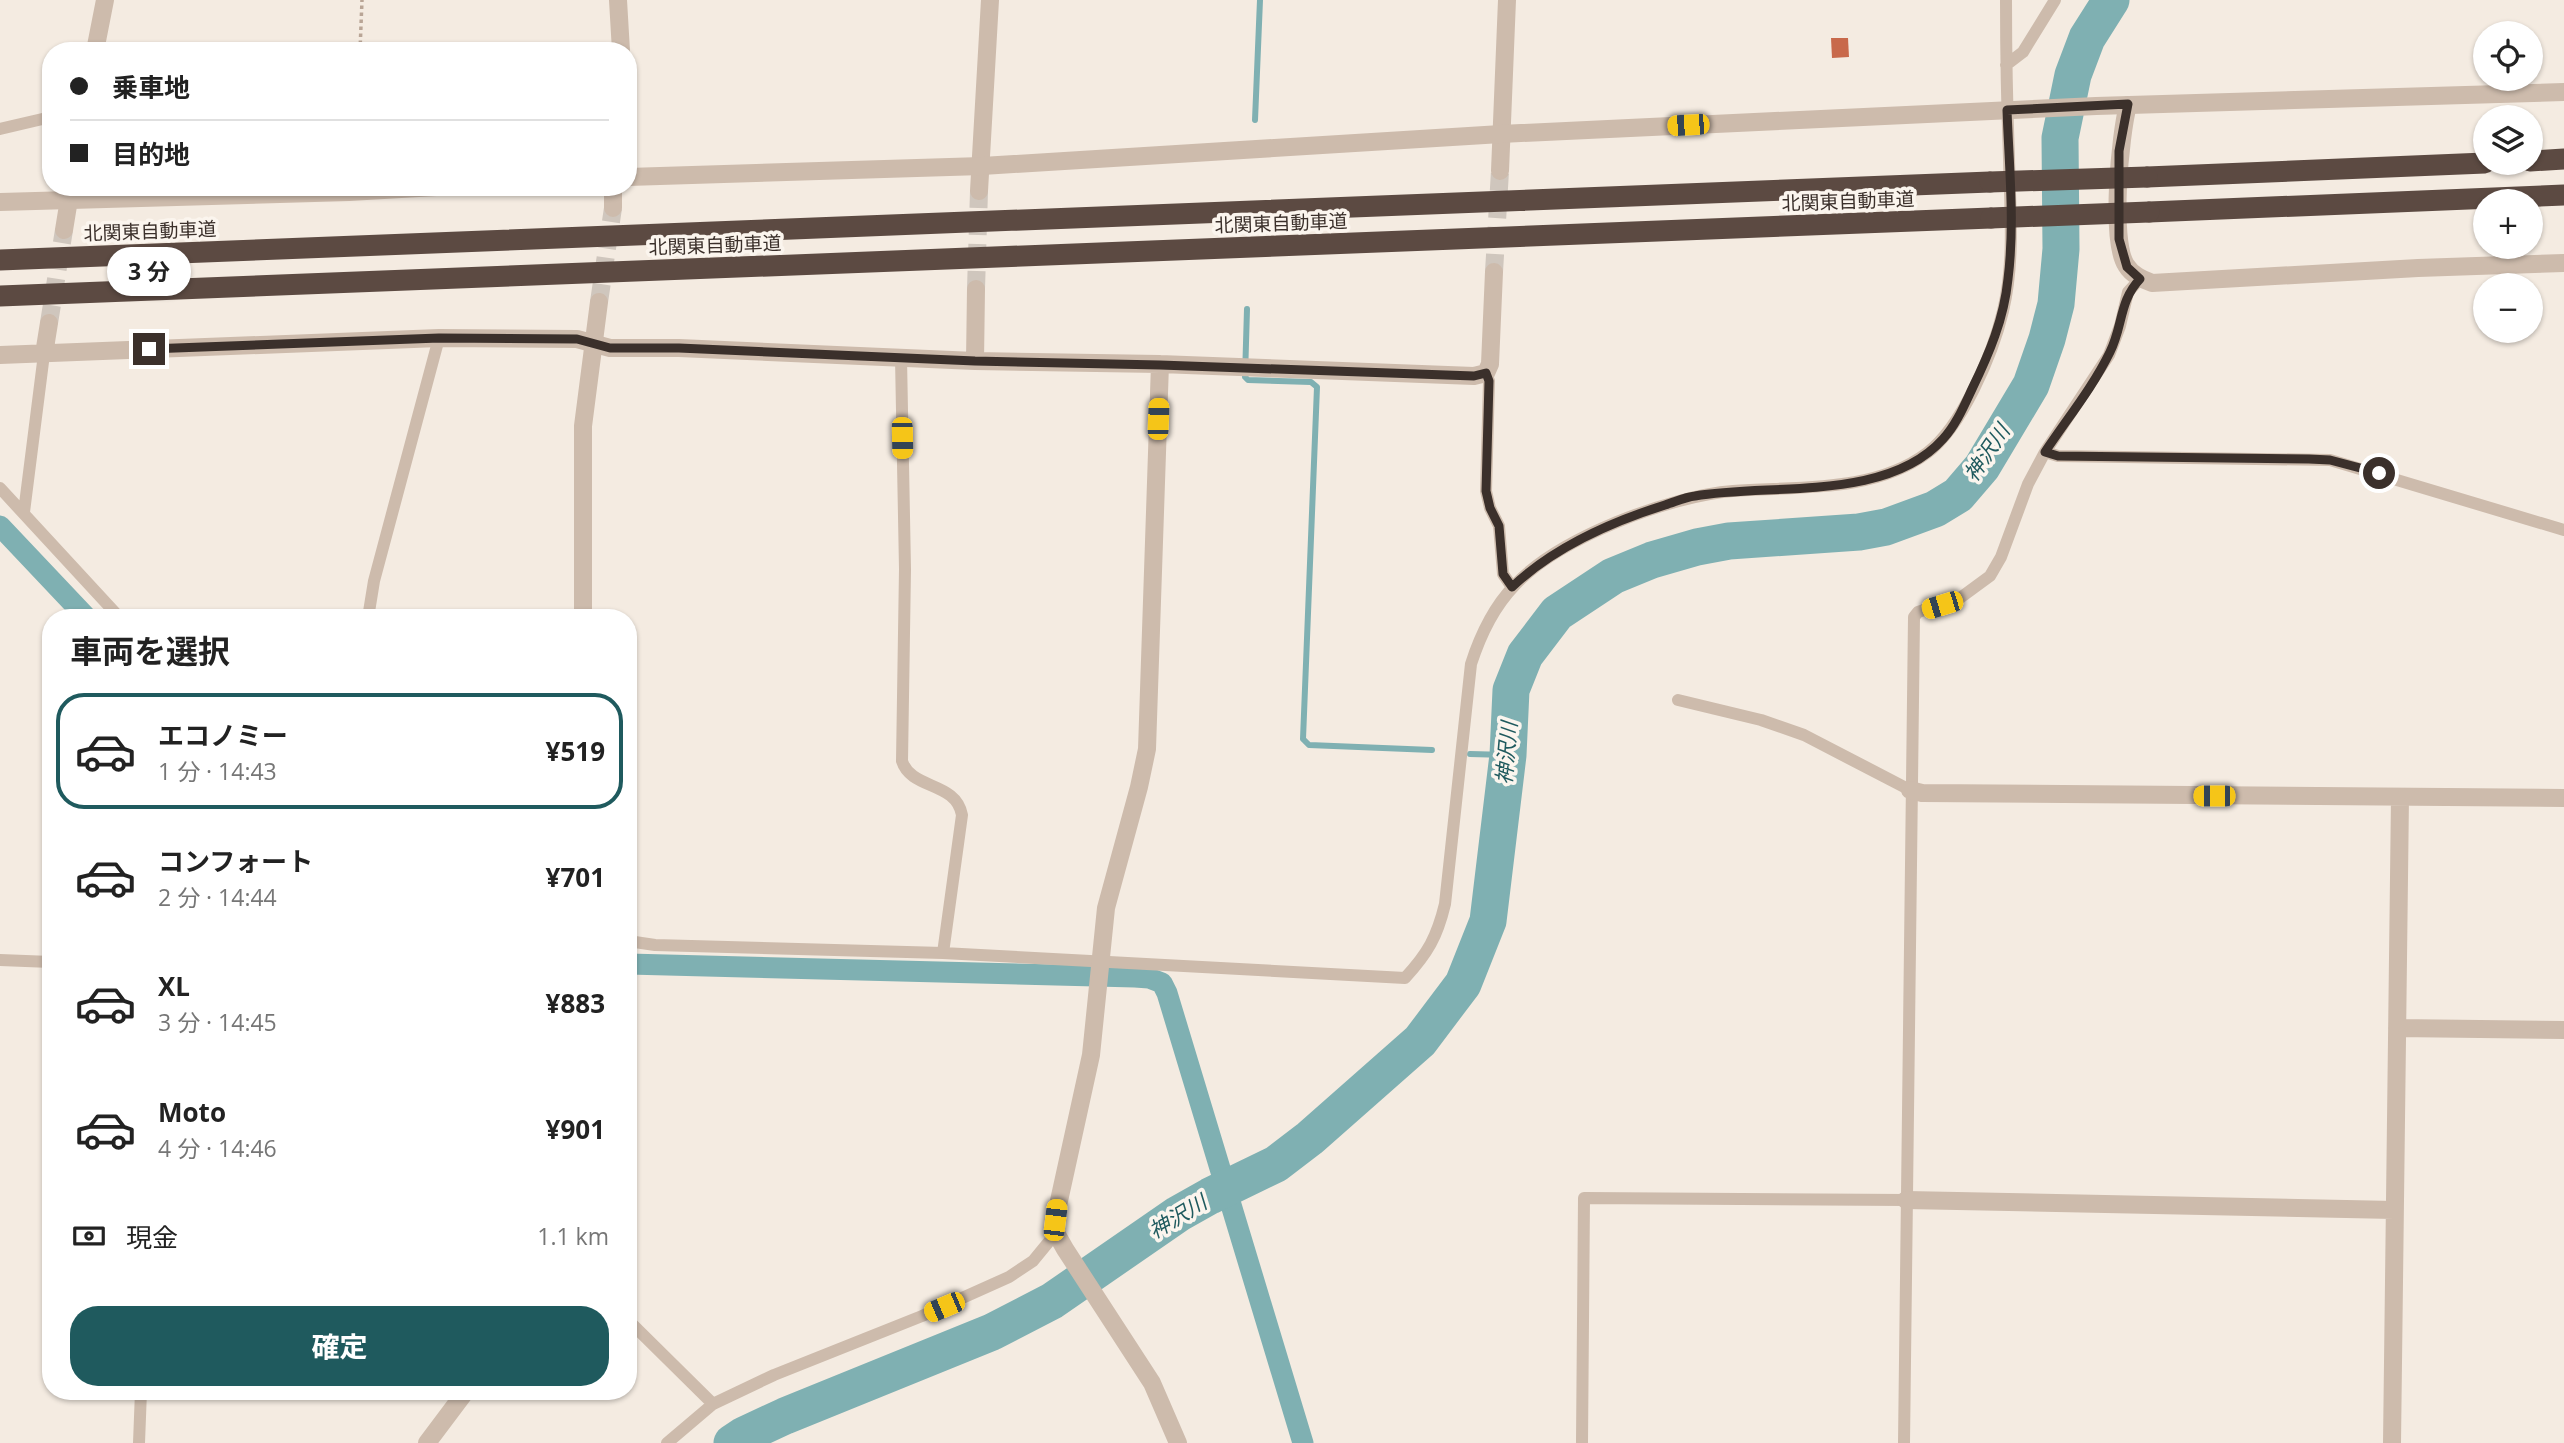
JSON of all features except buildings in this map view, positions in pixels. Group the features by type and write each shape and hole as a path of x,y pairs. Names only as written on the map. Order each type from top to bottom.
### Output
{"highway":[{"path":"2543,160 2564,159"},
{"name":"北関東自動車道","path":"0,260 2473,163"},
{"name":"北関東自動車道","path":"0,296 2564,195"}],"street":[{"path":"98,42 105,0"},
{"path":"618,0 620,42"},
{"path":"979,191 990,0"},
{"path":"1500,171 1507,0"},
{"path":"637,177 982,166 1501,134 2128,104 2564,92"},
{"path":"2128,104 2119,151 2119,239 2127,267 2140,279 2152,283 2564,263"},
{"path":"0,202 52,196"},
{"path":"64,230 70,196"},
{"path":"613,196 613,208"},
{"path":"0,355 439,338 577,339 610,348 679,348 975,361 1474,376 1486,373 1490,365 1494,272"},
{"path":"975,361 976,289"},
{"path":"583,609 583,426 599,302"},
{"path":"44,354 49,323"},
{"path":"1160,365 1147,749 1106,908 1087,1079 1057,1201 1060,1241 1152,1383 1178,1443"},
{"path":"1910,790 1922,793 2564,798"},
{"path":"2392,1443 2400,797"},
{"path":"2397,1028 2564,1030"},
{"path":"1906,1200 2394,1210"},
{"path":"426,1443 459,1400"}],"lane":[{"path":"637,943 943,953 1100,972 1405,978 1427,955 1439,931 1445,904 1471,664 1477,644 1512,587 1570,546 1634,514 1693,496 1823,486 1865,480 1907,466 1941,441 1956,420 1988,359 2003,311 2012,241 2015,110 2006,65 2006,0"},
{"path":"2006,65 2023,52 2055,0"},
{"path":"0,129 42,119"},
{"path":"1904,1443 1914,617 1918,612 1960,598 1990,576 2001,557 2028,484 2045,452 2109,355 2128,292 2140,279"},
{"path":"369,609 374,580 439,338"},
{"path":"24,512 44,354"},
{"path":"901,358 905,569 902,761 909,774 952,795 961,807 962,815 943,953"},
{"path":"1486,373 1489,381 1486,491 1490,508 1499,526 1503,574 1512,587"},
{"path":"2045,452 2058,456 2330,460 2564,530"},
{"path":"0,488 112,609"},
{"path":"1678,700 1761,720 1804,735 1910,790"},
{"path":"0,960 42,962"},
{"path":"1582,1443 1584,1198 1906,1200"},
{"path":"667,1443 713,1404 774,1375 922,1316 1009,1277 1060,1241"},
{"path":"637,1329 713,1404"},
{"path":"139,1443 141,1400"}],"path":[{"path":"360,42 362,0"}],"waterway":[{"path":"1255,120 1260,0"},
{"name":"神沢川","path":"732,1443 785,1416 992,1332 1052,1301 1178,1214 1276,1164 1310,1138 1420,1041 1463,984 1488,921 1508,755 1511,690 1525,655 1557,613 1613,576 1652,560 1729,541 1859,532 1886,527 1935,509 1958,495 1982,467 2031,385 2047,339 2056,304 2061,249 2060,138 2073,75 2087,38 2111,0"},
{"path":"1247,309 1245,377 1248,380 1311,382 1317,387 1303,739 1309,745 1432,750"},
{"path":"0,526 78,609"},
{"path":"1470,754 1508,755"},
{"path":"637,964 1135,977 1162,983 1303,1443"}],"tunnel":[{"path":"1494,272 1500,171"},
{"path":"976,289 979,191"},
{"path":"599,302 613,208"},
{"path":"49,323 64,230"}],"route":[{"path":"149,349 439,338 577,339 610,348 679,348 975,361 1474,376 1486,373 1489,381 1486,491 1490,508 1499,526 1504,560 1503,574 1512,587 1570,546 1634,514 1693,496 1865,480 1907,466 1927,454 1951,429 1961,411 1988,359 2003,311 2012,241 2007,110 2128,104 2119,151 2119,239 2127,267 2140,279 2128,292 2120,326 2109,355 2045,452 2058,456 2330,460 2379,473"}]}
